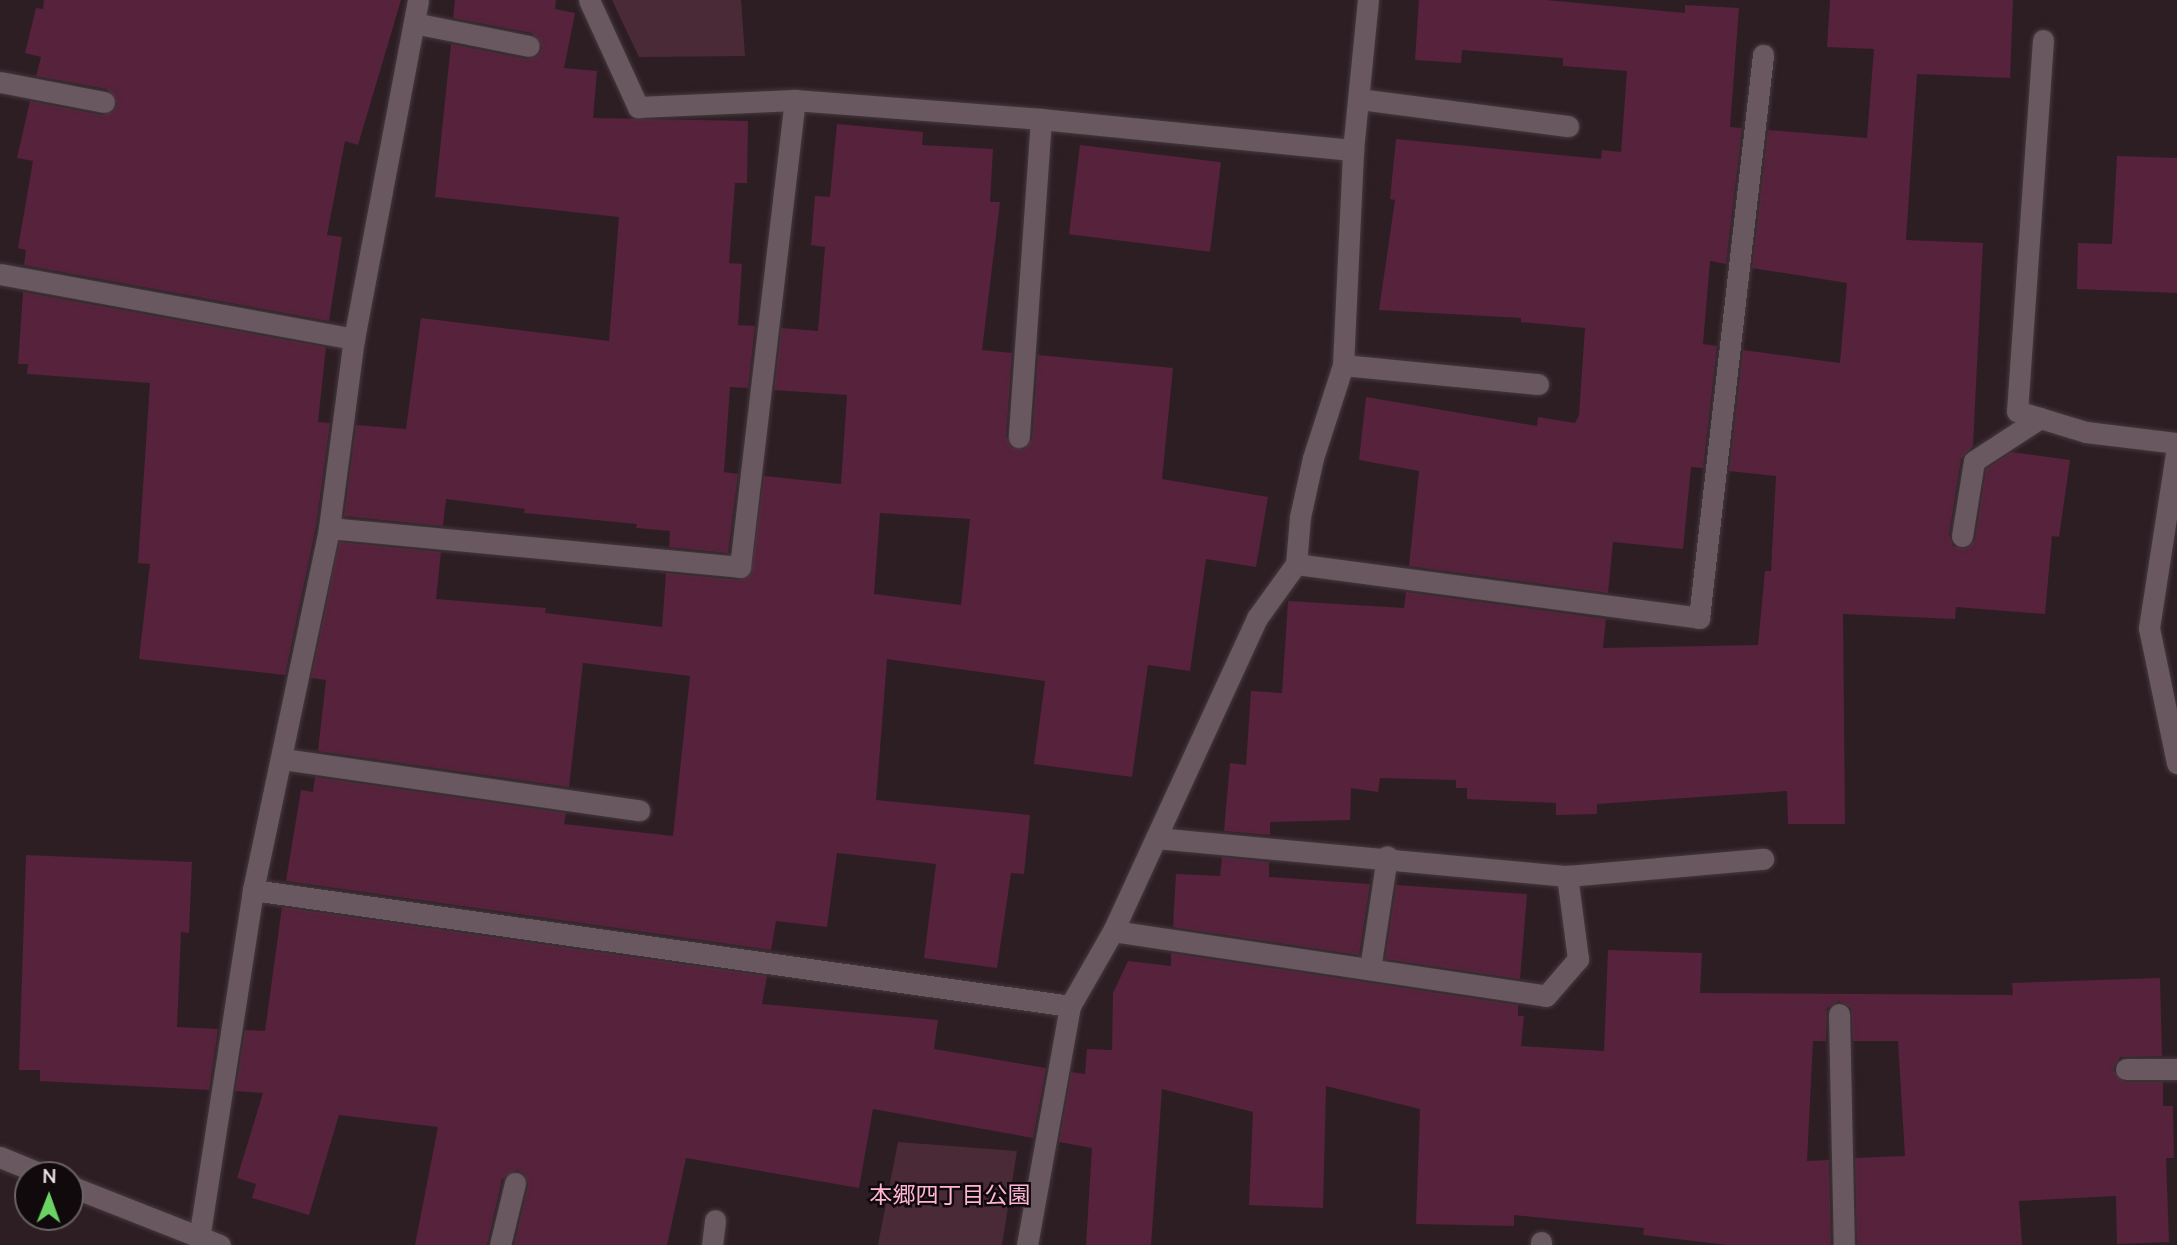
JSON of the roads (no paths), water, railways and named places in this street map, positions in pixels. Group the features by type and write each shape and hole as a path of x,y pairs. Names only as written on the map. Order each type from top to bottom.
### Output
{"street":[{"path":"185,1238 328,528 354,339 418,0"},
{"path":"589,0 638,107 795,100 1041,119 1353,150"},
{"path":"1027,1245 1070,1006 1113,931 1257,618 1296,564 1300,517 1313,458 1343,365 1353,150 1368,0"},
{"path":"414,23 529,46"},
{"path":"2043,40 2017,411 2087,432 2177,445 2149,628 2177,762"},
{"path":"1296,564 1699,618 1763,55"},
{"path":"0,82 104,102"},
{"path":"1359,99 1568,127"},
{"path":"328,528 740,567 795,100"},
{"path":"1019,436 1041,119"},
{"path":"0,274 354,339"},
{"path":"1343,365 1538,384"},
{"path":"1962,536 1974,461 2040,418"},
{"path":"283,759 639,810"},
{"path":"1156,838 1387,856 1567,876 1763,859"},
{"path":"1370,970 1387,856"},
{"path":"1113,931 1546,996 1578,959 1567,876"},
{"path":"253,890 1070,1006"},
{"path":"1839,1014 1844,1245"},
{"path":"2126,1069 2177,1069"},
{"path":"500,1245 515,1183"},
{"path":"84,1192 185,1238 220,1245"},
{"path":"712,1245 715,1220"}],"park label":[{"name":"本郷四丁目公園","path":"950,1196"}]}
